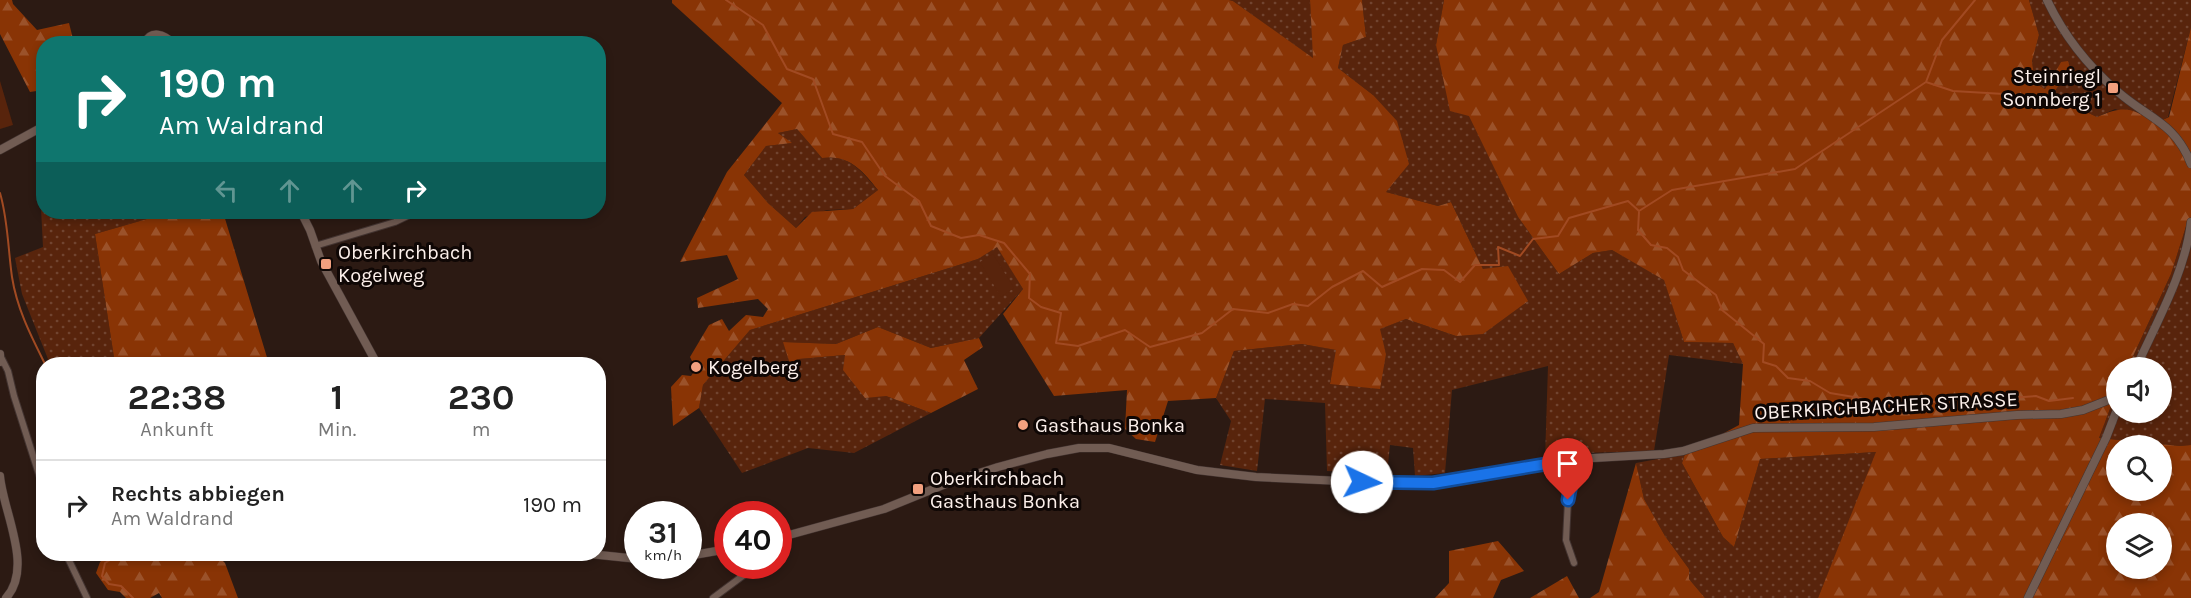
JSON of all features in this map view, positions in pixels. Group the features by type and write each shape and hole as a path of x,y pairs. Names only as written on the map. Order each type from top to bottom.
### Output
{"street":[{"path":"2047,0 2065,35 2084,59 2118,93 2169,128 2185,148 2191,164"},
{"path":"0,150 36,130"},
{"path":"304,219 327,273 373,357"},
{"path":"315,246 401,219"},
{"path":"2141,357 2175,282 2191,222"},
{"path":"0,354 0,362"},
{"path":"0,354 7,365 14,396 36,465"},
{"name":"OBERKIRCHBACHER STRASSE","path":"792,534 884,509 948,483 998,467 1079,448 1119,450 1197,470 1256,477 1408,484 1449,481 1576,459 1683,451 1753,428 1874,427 2017,415 2061,414 2083,410 2106,401"},
{"path":"2028,598 2112,423"},
{"path":"1574,563 1566,540 1568,500 1576,459"},
{"path":"0,476 17,560 16,579 6,598"},
{"path":"606,556 624,558"},
{"path":"69,561 87,598"},
{"path":"713,598 739,579"}],"shaded area":[{"path":"1229,0 1310,0 1314,59 1233,1"},
{"path":"1362,0 1444,0 1436,45 1518,217 1559,274 1593,253 1612,250 1664,279 1684,342 1733,343 1743,364 1669,355 1654,451 1581,453 1545,459 1548,366 1452,390 1445,473 1415,476 1413,448 1390,445 1387,474 1327,471 1325,403 1265,399 1257,471 1220,465 1231,421 1216,398 1234,351 1302,344 1337,350 1330,383 1386,354 1379,329 1406,319 1456,336 1483,269 1451,202 1438,206 1386,192 1373,95 1338,68 1343,45 1366,37"},
{"path":"2029,0 2191,0 2191,27 2168,117 2156,124 2115,109 2097,117 2078,108 2057,108 2053,94 2061,62 2045,89 2035,83 2032,61 2039,35"},
{"path":"0,81 13,125 0,129"},
{"path":"797,129 822,158 832,157 848,161 860,170 878,190 853,209 827,210 805,217 796,228 768,203 744,175 766,146 791,143 778,133"},
{"path":"42,219 147,219 95,234 114,357 47,357 22,294 15,258 43,247"},
{"path":"2191,219 2191,445 2172,445 2172,435 2106,435 2106,439 2099,438 2106,419 2106,423 2172,423 2172,357 2133,357 2171,274 2188,220"},
{"path":"997,246 1023,289 979,338 931,348 878,327 836,344 783,342 798,359 845,355 886,396 931,413 854,453 808,448 742,473 699,408 703,385 750,330 978,259"},
{"path":"993,254 1014,288 1001,297 980,262"},
{"path":"1877,452 1818,598 1705,598 1689,579 1689,569 1665,536 1644,499 1636,463 1685,454 1682,463 1723,537 1734,547 1760,459"}],"green space":[{"path":"0,0 12,0 37,30 69,23 72,36 36,36 36,91 30,92 0,34"},
{"path":"672,0 1229,0 1313,58 1310,0 1362,0 1366,37 1343,45 1338,68 1373,95 1397,121 1409,164 1386,192 1438,206 1451,202 1483,269 1508,266 1528,301 1483,334 1456,336 1406,319 1380,329 1386,354 1380,389 1330,384 1336,350 1302,344 1234,351 1216,398 1168,401 1155,442 1136,439 1125,429 1127,390 1054,396 1003,314 1023,289 997,247 978,259 750,330 703,385 699,408 673,426 671,387 682,375 691,376 696,369 690,357 709,325 722,319 729,331 746,315 763,317 768,309 758,299 698,308 697,298 738,279 727,255 680,262 727,172 782,103 672,3","holes":["797,129 822,158 832,157 848,161 861,170 878,190 853,209 812,212 796,228 768,203 744,175 766,146 792,143 778,133"]},
{"path":"1444,0 2029,0 2039,35 2032,61 2035,83 2045,89 2061,62 2068,61 2070,68 2053,94 2057,108 2078,108 2097,117 2115,111 2128,110 2156,123 2169,117 2191,27 2191,219 2188,220 2171,274 2133,357 2106,357 2106,419 2099,438 2106,439 2106,501 2172,501 2172,445 2191,445 2191,598 1818,598 1876,452 1760,459 1734,547 1723,537 1682,463 1685,454 1739,425 1743,364 1733,343 1684,342 1664,280 1612,250 1593,253 1559,274 1518,217 1469,116 1450,111 1436,45"},
{"path":"147,219 225,219 267,357 114,357 95,234"},
{"path":"878,327 931,348 979,338 983,347 964,360 978,389 931,413 886,396 865,398 843,370 845,355 799,359 800,368 792,370 783,342 836,344"},
{"path":"1636,463 1644,499 1665,536 1689,569 1689,579 1705,598 1590,598 1599,592"},
{"path":"1498,541 1524,571 1501,580 1493,598 1435,598 1449,583 1449,551"},
{"path":"223,561 238,598 162,598 159,593 150,598 126,598 120,592 108,590 96,573 100,562"},
{"path":"1567,576 1579,598 1530,598"}],"waterway":[{"path":"726,0 763,25 787,69 813,79 833,134 862,142 885,176 919,201 931,226 961,238 979,235 1004,243 1030,274 1029,298 1041,307 1061,313 1056,343 1078,346 1125,330 1150,347 1202,333 1233,309 1268,313 1293,304 1308,306 1332,287 1363,271 1382,287 1422,269 1444,270 1460,282 1475,265 1499,265 1498,247 1520,256 1533,239 1558,236 1569,218 1628,201 1639,211 1672,190 1795,169 1926,82 1953,91 2040,96"},
{"path":"1926,82 1942,40 1975,0"},
{"path":"0,193 14,289 25,322 42,357"},
{"path":"1639,212 1638,230 1651,245 1667,248 1678,257 1683,270 1716,295 1722,310 1764,344 1763,362 1776,366 1788,378 1810,381 1830,393 1860,398 1878,405 1908,404 1918,399 1935,402 1947,396 1979,402 2036,396 2049,401 2073,398"},
{"path":"108,561 105,563 102,576 109,584 121,586 133,598"}],"place":[{"name":"Steinriegl Sonnberg 1","path":"2113,88"},
{"name":"Oberkirchbach Kogelweg","path":"326,264"},
{"name":"Kogelberg","path":"696,367"},
{"name":"Gasthaus Bonka","path":"1023,425"},
{"name":"Oberkirchbach Gasthaus Bonka","path":"918,489"}],"route":[{"path":"1362,482 1433,483 1576,459 1568,500"}]}
